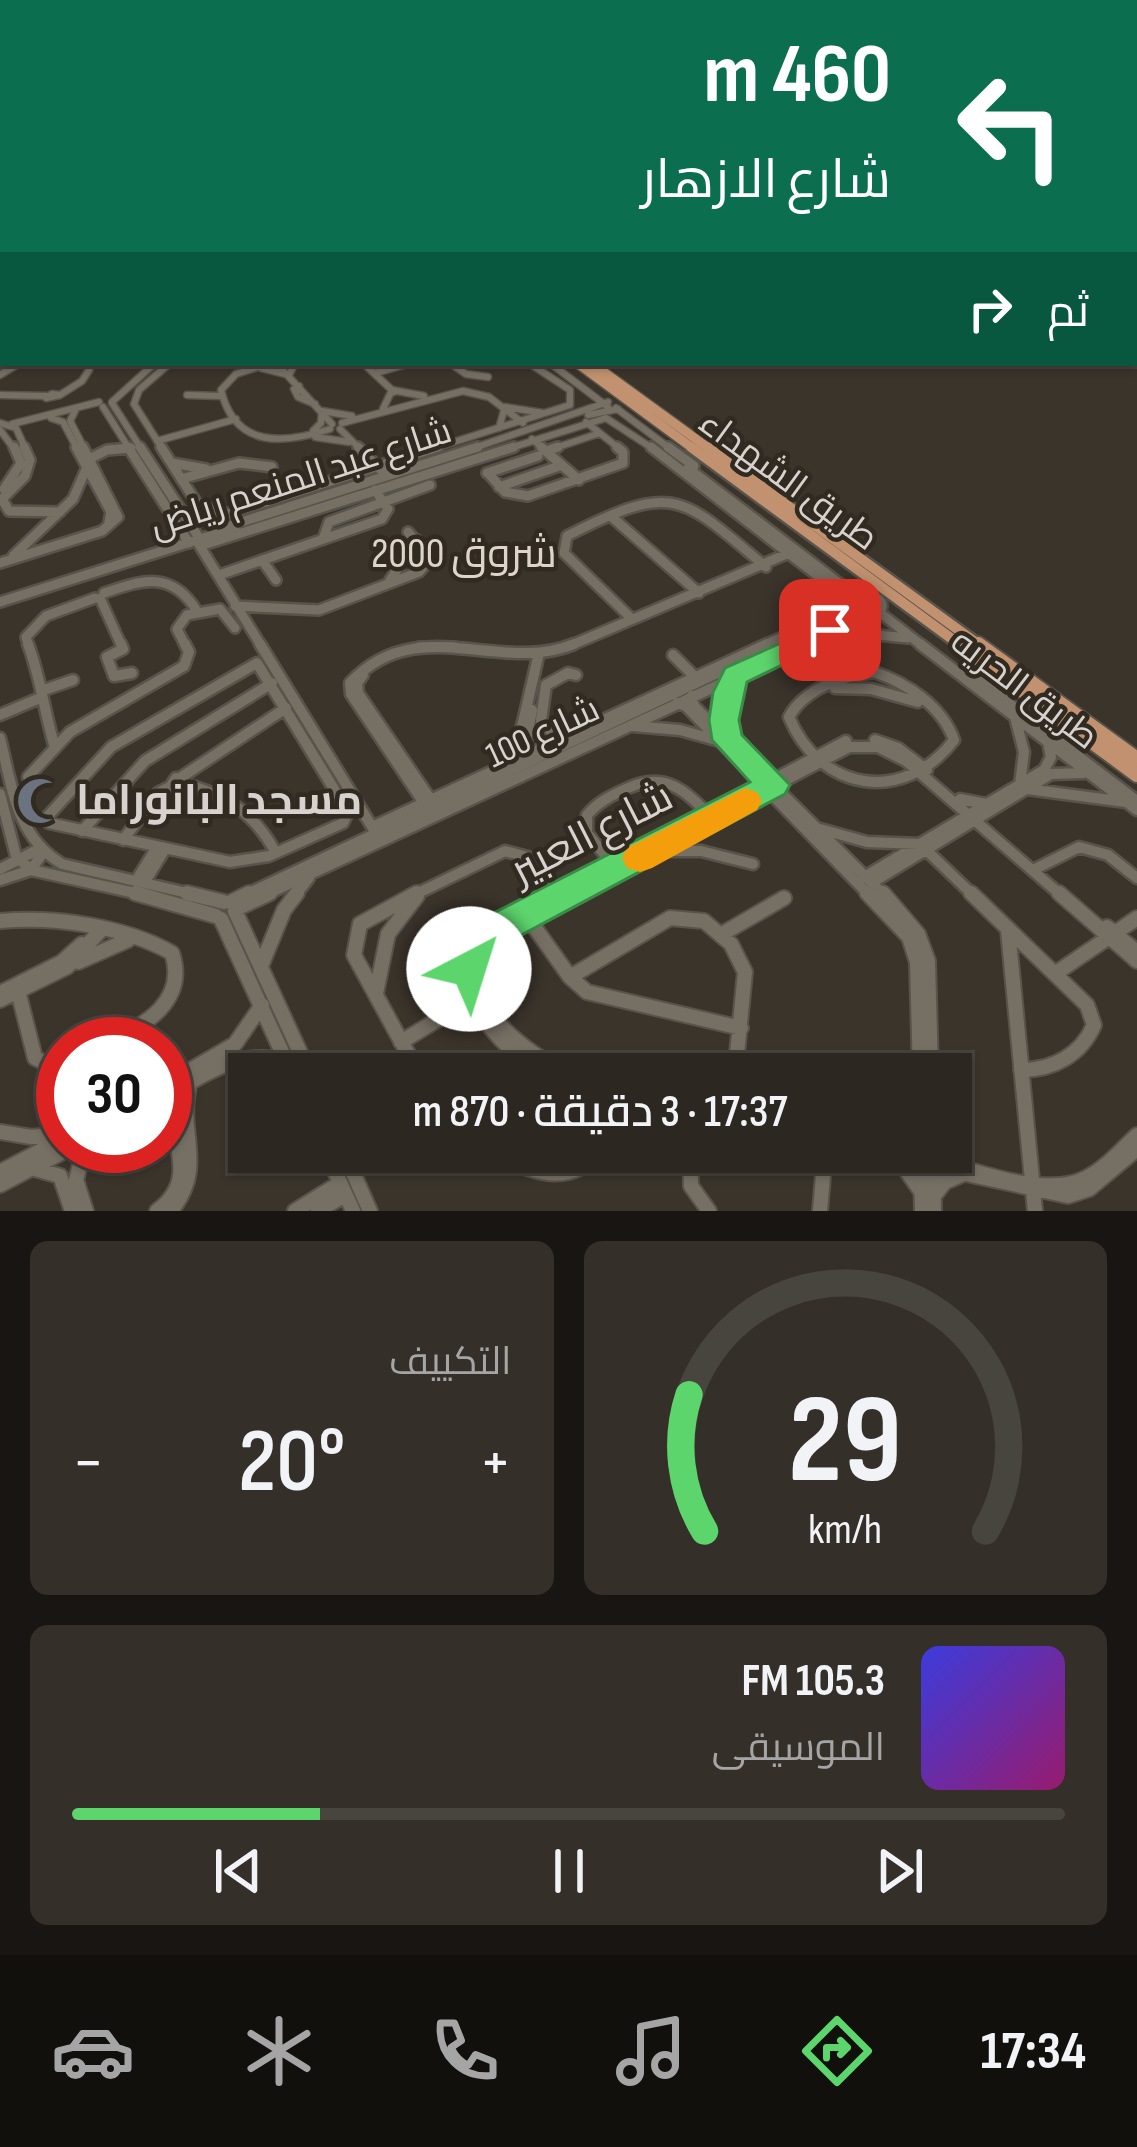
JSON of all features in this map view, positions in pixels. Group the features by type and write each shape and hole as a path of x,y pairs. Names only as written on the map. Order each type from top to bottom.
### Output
{"main road":[{"name":"طريق الشهداء","path":"581,366 1115,751 1137,776"},
{"name":"طريق الشهداء","path":"595,366 681,434"},
{"name":"طريق الشهداء","path":"794,516 876,604 902,602 1115,751 1137,759"}],"street":[{"path":"4,427 56,407 84,379 84,366"},
{"path":"0,397 56,407 105,403 148,366"},
{"path":"105,403 237,604 375,831 427,802 843,608 842,594 795,553 617,421 602,418 379,480 312,485 274,497 272,503 220,514 202,508 134,399 167,366"},
{"path":"252,366 280,366"},
{"path":"220,396 230,378 252,366 280,366 298,386 294,390 300,400 331,421 356,448 379,480 388,511 382,519 222,574"},
{"path":"368,366 407,404"},
{"path":"374,374 400,366"},
{"path":"382,412 406,366"},
{"path":"458,366 488,377"},
{"path":"379,480 405,461 429,453 430,448 472,440 571,405 573,393 533,366"},
{"name":"طريق الحريه","path":"557,366 876,604 1133,804"},
{"path":"392,390 432,397"},
{"path":"303,438 321,423 475,392 505,407 523,423"},
{"path":"187,394 220,396"},
{"path":"220,396 244,431"},
{"path":"382,412 410,409 432,397"},
{"path":"105,403 142,458"},
{"path":"202,428 226,406"},
{"name":"طريق الحريه","path":"610,406 795,553 876,604 913,639 1133,804"},
{"name":"شارع عبد المنعم رياض","path":"0,600 196,542 610,406"},
{"path":"4,427 56,407"},
{"path":"0,562 102,531 116,521 118,510 56,407"},
{"path":"505,407 553,413"},
{"path":"496,431 506,418 505,407"},
{"path":"303,438 331,421 367,416"},
{"path":"346,480 358,466 353,427 367,416"},
{"path":"157,441 236,419"},
{"path":"584,422 623,452 624,462 528,496 512,495 488,473 600,435"},
{"path":"147,426 190,432"},
{"path":"4,427 21,464 2,496 4,508 60,512"},
{"path":"202,428 244,431 265,442 303,438 405,461"},
{"path":"169,459 190,432"},
{"path":"530,440 576,480"},
{"path":"530,440 558,465"},
{"path":"86,459 129,444"},
{"path":"0,562 109,522 111,512 86,459"},
{"path":"13,556 77,494 86,459"},
{"path":"169,459 218,468"},
{"path":"182,479 246,463 272,467"},
{"path":"500,485 558,465"},
{"path":"192,495 200,481 218,468"},
{"path":"37,546 94,480"},
{"path":"384,502 430,485"},
{"path":"637,620 567,547 577,535 616,518 673,503 762,567"},
{"path":"0,515 40,519 47,525"},
{"path":"616,518 701,592"},
{"path":"287,535 296,548"},
{"path":"237,604 310,612 383,584 430,563 430,553 412,536 396,576 383,584"},
{"path":"196,542 222,574 237,604"},
{"path":"240,550 249,564"},
{"path":"427,802 357,691 358,681 369,671 432,648 541,659 795,553"},
{"path":"262,560 275,580"},
{"path":"102,569 94,579 98,596 123,648 107,657 114,676 132,673"},
{"name":"شارع عبد المنعم رياض","path":"53,584 102,569"},
{"path":"74,579 86,581 98,596"},
{"path":"55,748 26,643 28,633 48,615 148,580 185,587 197,610"},
{"name":"شارع 100","path":"232,906 312,874 649,712 687,703 713,682 736,675 876,604"},
{"name":"شارع 100","path":"232,906 375,831 649,712 876,604"},
{"path":"28,777 70,732 184,666 189,652 178,627 197,610 223,610 235,628"},
{"path":"830,630 913,639"},
{"path":"673,655 695,677"},
{"path":"541,659 541,691"},
{"path":"519,759 541,659"},
{"path":"250,664 260,664 272,682 348,815 340,825 276,853 230,862 51,824 48,816 111,747 250,664"},
{"path":"874,672 894,679 929,707 950,727 954,740 946,751 882,784 865,784 820,756 793,730 789,717 799,701 874,672"},
{"path":"533,709 551,680 575,675"},
{"path":"724,741 725,700 736,675"},
{"path":"0,715 73,680"},
{"path":"82,831 145,760 272,682"},
{"path":"0,704 41,694"},
{"path":"687,703 866,882 888,898 918,934 926,952 930,1053"},
{"path":"123,840 156,796 286,708"},
{"path":"533,709 559,741"},
{"path":"1016,717 1024,752 1023,787"},
{"path":"628,726 670,728 724,741 749,771 850,861 916,953 919,1053"},
{"path":"50,731 70,732"},
{"path":"0,738 18,859 31,870 190,906 218,917"},
{"path":"1023,787 1047,766 1051,757 1048,742"},
{"path":"771,787 820,756 849,747 871,746 893,753 918,767 1137,957"},
{"path":"771,787 820,756"},
{"path":"747,793 749,771"},
{"path":"866,882 1023,787 1060,771 1091,775"},
{"path":"614,867 586,827 587,815 599,802 638,782 661,778 682,787 710,817"},
{"path":"178,782 224,795 246,807 262,824 276,853"},
{"name":"شارع العبير","path":"614,867 652,852 747,793 771,787"},
{"name":"شارع العبير","path":"477,995 469,969 474,946 488,934 771,787"},
{"path":"1023,787 1133,804"},
{"path":"5,789 27,836 40,852 62,864 232,906"},
{"path":"957,801 993,831"},
{"path":"815,826 867,842 923,847 1088,1004 1093,1031 1049,1069 1021,1070"},
{"path":"140,882 161,848"},
{"path":"1035,868 1071,849 1089,848 1108,855 1137,878"},
{"path":"652,852 701,850 753,864"},
{"path":"407,1053 354,956 356,930 371,915 489,855 513,851 534,861 558,896"},
{"path":"0,869 40,852"},
{"path":"0,880 31,870 40,852"},
{"path":"850,861 886,870"},
{"path":"886,870 888,898"},
{"path":"260,966 284,910 312,874"},
{"path":"376,995 388,934 426,888"},
{"path":"722,934 784,898"},
{"path":"232,906 216,908 218,917 283,1053"},
{"path":"232,906 300,1053"},
{"path":"524,913 570,977 598,998 741,1028"},
{"path":"0,921 44,918 132,938 172,953 176,985 154,1017"},
{"path":"570,977 670,918 695,918 722,934 745,973 738,1053"},
{"path":"1056,974 1137,918"},
{"path":"73,924 79,936 78,950"},
{"path":"1008,927 1035,1211"},
{"path":"0,996 78,950 96,931"},
{"path":"68,967 96,931"},
{"path":"0,996 132,938"},
{"path":"18,992 36,1058"},
{"path":"401,1042 477,995"},
{"path":"477,995 514,1053"},
{"path":"477,995 528,1053"},
{"path":"192,1081 247,1035 262,1005"},
{"path":"192,1073 228,1061"},
{"path":"0,1132 36,1137"},
{"path":"972,1172 1079,1193 1134,1144"},
{"path":"2,1175 36,1154"},
{"path":"171,1211 184,1197 192,1164"},
{"path":"2,1175 36,1166"},
{"path":"30,1169 60,1177 72,1211"},
{"path":"78,1173 86,1211"},
{"path":"157,1211 171,1201 184,1173"},
{"path":"336,1173 353,1211"},
{"path":"353,1173 370,1211"},
{"path":"691,1173 691,1186 710,1211"},
{"path":"820,1211 823,1173"},
{"path":"922,1211 945,1181 957,1173"},
{"path":"295,1211 343,1189"},
{"path":"318,1211 343,1189"}],"slow traffic":[{"path":"640,858 745,801"}],"place":[{"name":"مسجد البانوراما","path":"40,801"}],"district":[{"name":"شروق 2000","path":"464,554"}],"route":[{"path":"469,969 474,946 488,934 773,785 728,740 725,700 736,675 830,630"}]}
